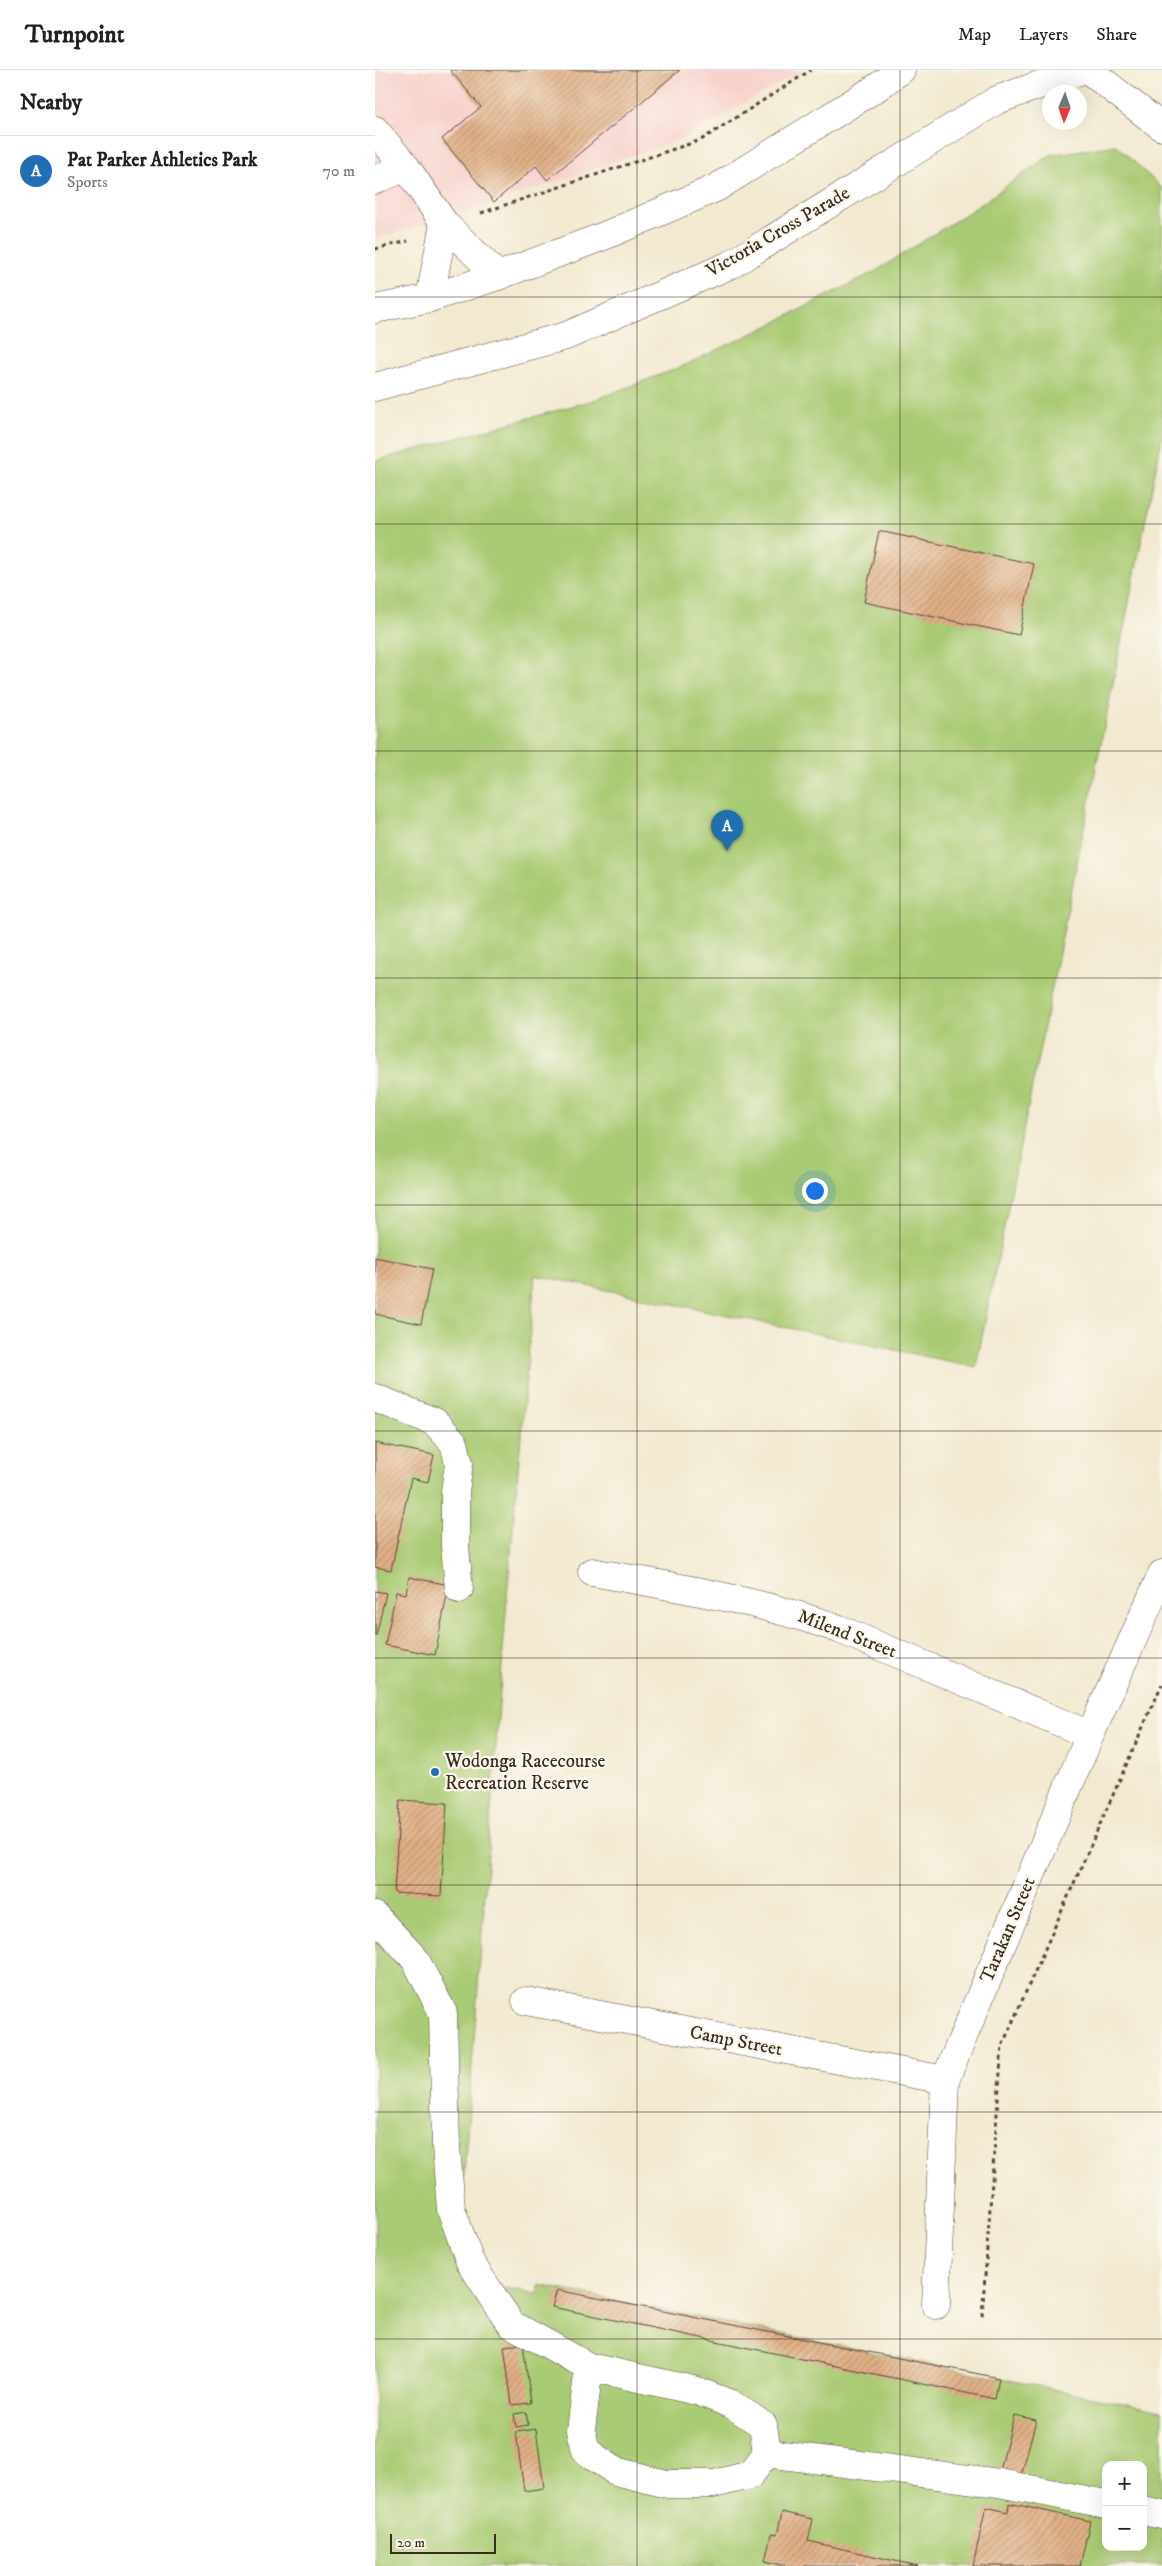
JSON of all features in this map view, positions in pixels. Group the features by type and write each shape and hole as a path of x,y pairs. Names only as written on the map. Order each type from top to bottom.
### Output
{"street":[{"path":"375,309 430,298 498,276 604,236 716,188 876,88 901,70"},
{"path":"1088,71 1162,127"},
{"name":"Victoria Cross Parade","path":"375,387 566,336 732,264 997,100 1088,71"},
{"path":"375,130 406,167 445,222 498,276"},
{"path":"375,180 406,167"},
{"path":"430,298 445,222"},
{"path":"375,1398 435,1422 454,1443 459,1464 455,1491 455,1546 459,1589"},
{"name":"Milend Street","path":"592,1572 739,1599 797,1614 839,1629 1090,1735"},
{"name":"Tarakan Street","path":"935,2305 945,2080 1090,1735 1162,1574"},
{"path":"375,1916 415,1959 443,2013 446,2147 451,2209 470,2262 511,2324 589,2367 697,2390 731,2404 763,2426 767,2453 750,2475 714,2484 667,2484 615,2471 586,2451 581,2430 589,2367"},
{"name":"Camp Street","path":"526,2002 945,2080"},
{"path":"767,2453 999,2483 1102,2503"},
{"path":"1147,2512 1162,2515"}],"path":[{"path":"375,249 404,242 445,222 506,207 701,140 811,70"},
{"path":"982,2316 1002,2046 1162,1684"}],"shaded area":[{"path":"375,70 804,70 681,139 482,207 375,239"}],"green space":[{"path":"1116,145 1162,188 1162,438 976,1367 535,1275 507,1597 460,2228 490,2285 538,2294 539,2285 1162,2411 1162,2566 375,2566 375,461 594,400 681,367 770,325 876,271 980,205 1050,155"}],"building":[{"path":"450,70 680,70 547,180 536,166 494,202 442,139 481,107"},
{"path":"879,531 1034,564 1019,635 864,602"},
{"path":"375,1257 432,1269 421,1324 375,1314"},
{"path":"375,1443 434,1455 428,1482 411,1478 391,1570 375,1567"},
{"path":"409,1577 449,1585 435,1655 385,1645 396,1592 406,1594"},
{"path":"375,1591 386,1593 376,1636 375,1636"},
{"path":"400,1800 447,1803 441,1896 394,1893"},
{"path":"557,2290 999,2378 995,2399 552,2307"},
{"path":"523,2344 531,2403 512,2405 504,2346"},
{"path":"526,2412 528,2425 516,2427 514,2414"},
{"path":"1014,2415 1036,2420 1020,2480 999,2475"},
{"path":"536,2429 544,2488 524,2491 516,2432"},
{"path":"1009,2503 1090,2521 1080,2566 973,2566 986,2507 1008,2512"},
{"path":"782,2512 813,2519 808,2541 917,2566 787,2566 765,2561 771,2534 777,2535"}],"place":[{"name":"Pat Parker Athletics Park","path":"727,851"},
{"name":"Wodonga Racecourse Recreation Reserve","path":"435,1772"}]}
